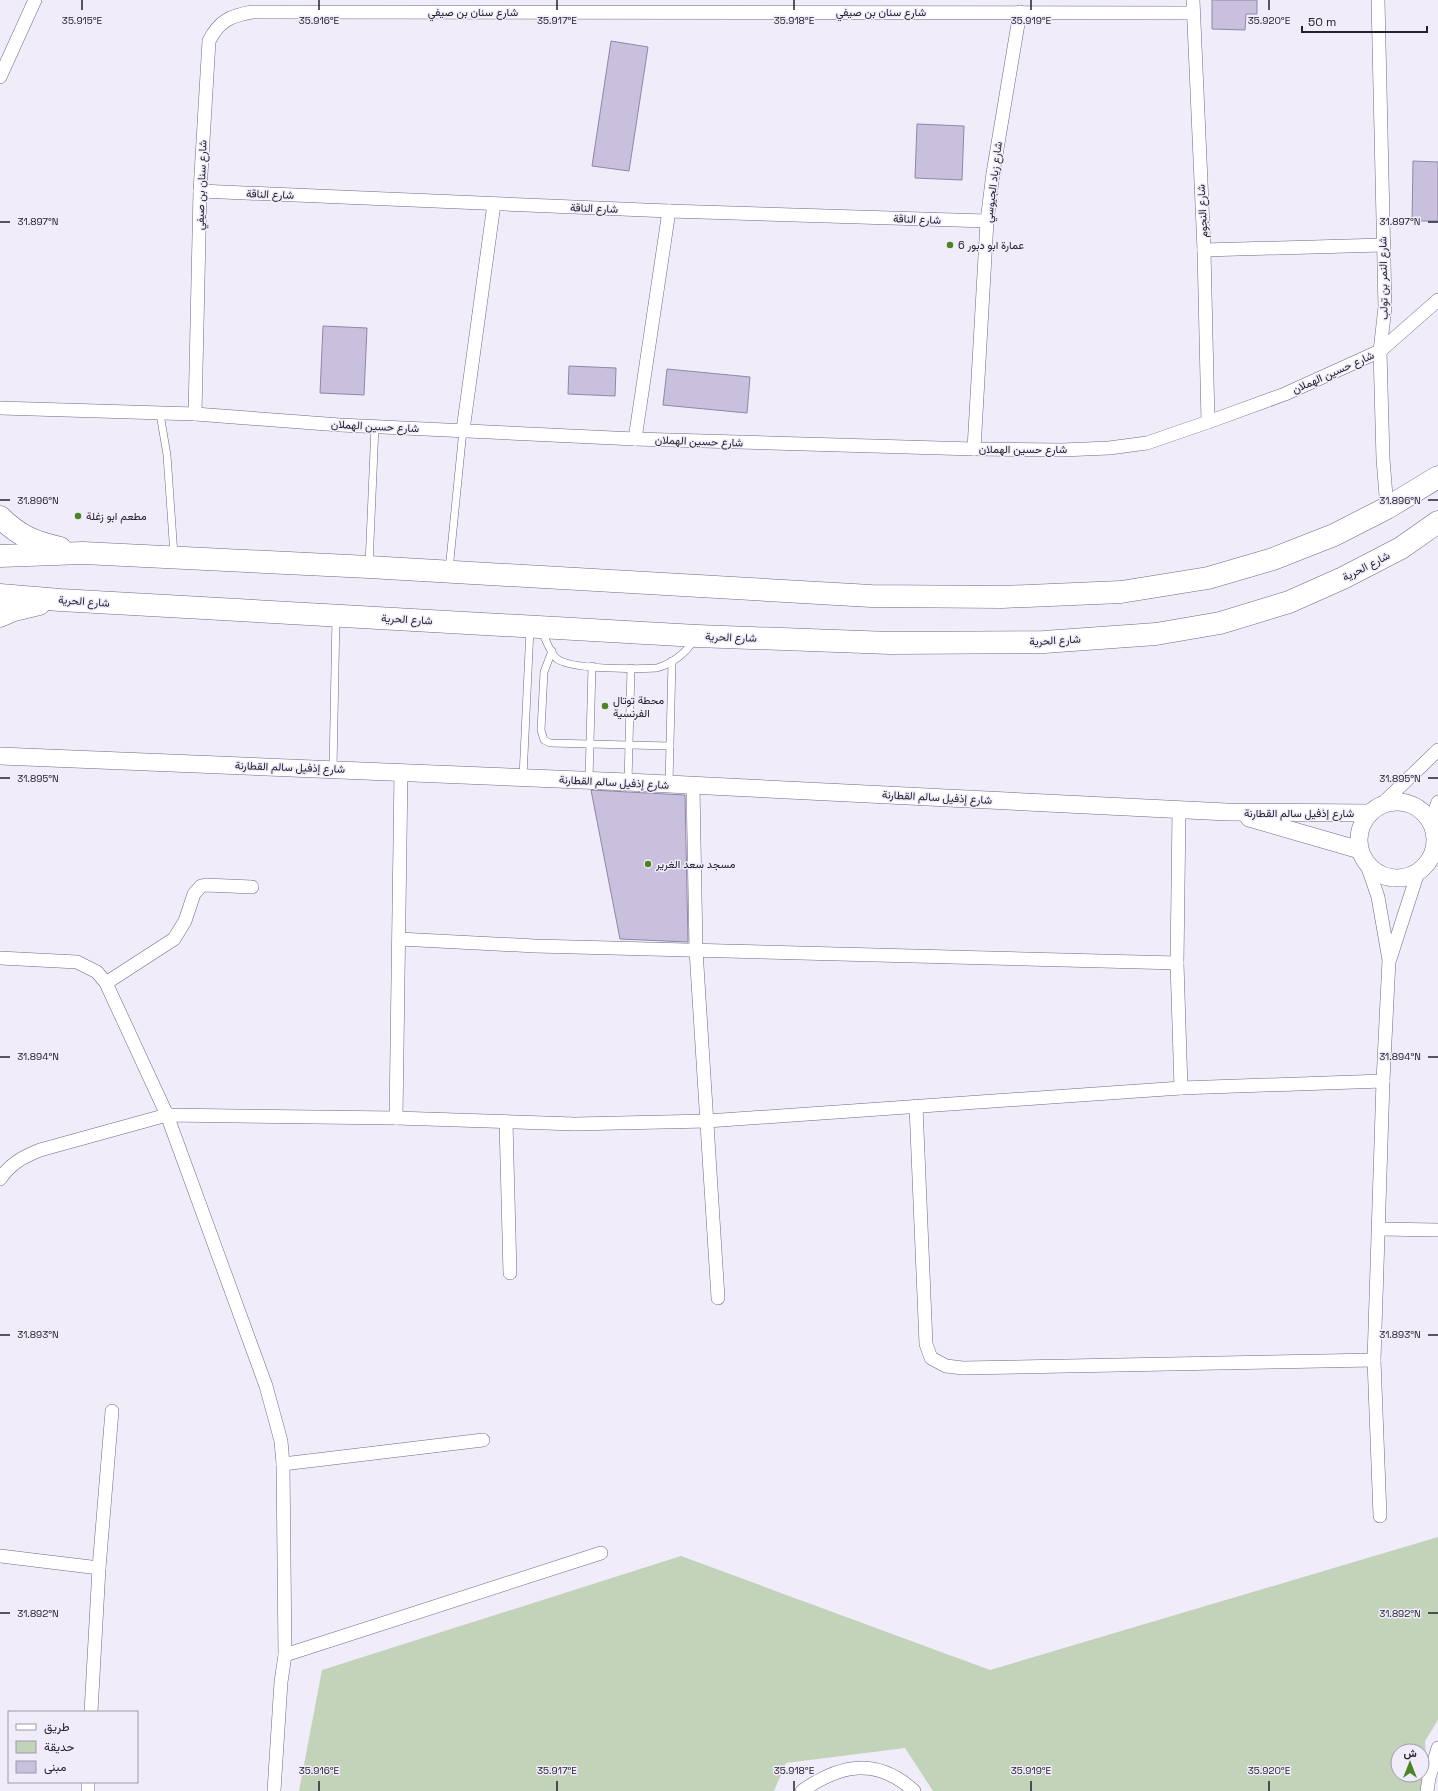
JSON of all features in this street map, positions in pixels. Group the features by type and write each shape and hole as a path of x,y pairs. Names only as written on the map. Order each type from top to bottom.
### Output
{"highway":[{"path":"0,556 83,553 175,557 871,596 1002,597 1121,592 1208,578 1273,559 1334,535 1387,508 1438,477"},
{"path":"0,518 15,532 39,543 83,553"},
{"name":"شارع الحرية","path":"0,595 60,600 697,636 897,643 1044,642 1156,634 1220,623 1289,602 1343,578 1401,548 1438,522"},
{"path":"0,616 14,610 60,600"}],"street":[{"path":"0,77 35,0"},
{"name":"شارع النجوم","path":"1193,0 1204,250 1208,422"},
{"name":"شارع النمر بن تولب","path":"1378,0 1382,245 1385,307 1380,351 1383,459 1387,508"},
{"name":"شارع سنان بن صيفي","path":"195,414 200,191 208,41 215,29 224,21 237,15 252,12 1193,13"},
{"name":"شارع زياد الجيوسي","path":"974,449 987,221 993,173 1020,12"},
{"name":"شارع الناقة","path":"200,191 669,211 987,221"},
{"path":"463,430 494,204"},
{"path":"635,439 669,211"},
{"path":"1204,250 1382,245"},
{"name":"شارع حسين الهملان","path":"0,408 195,414 375,426 635,439 974,449 1062,450 1109,448 1147,443 1285,394 1380,351 1438,300"},
{"path":"1380,1516 1374,1360 1380,1229 1383,1081 1389,960 1378,897 1363,856 1359,837 1362,824 1438,750"},
{"name":"شارع إذفيل سالم القطارنة","path":"0,756 589,780 1227,812 1376,809"},
{"path":"396,1118 401,772"},
{"path":"693,786 696,840 696,950 718,1298"},
{"path":"1376,809 1395,802 1409,804 1422,811 1434,829"},
{"path":"1389,960 1435,847 1434,829 1438,802"},
{"path":"1179,810 1177,962 1180,1088"},
{"name":"شارع إذفيل سالم القطارنة","path":"1227,812 1363,856"},
{"path":"1363,856 1377,872 1390,877 1405,877 1428,865"},
{"path":"106,983 174,939 185,921 194,894 201,886 252,887"},
{"path":"399,939 535,946 1177,962"},
{"path":"0,958 78,962 97,972 106,983 166,1115 266,1386 281,1441 283,1464 285,1655 281,1682 274,1791"},
{"path":"0,1179 7,1168 28,1154 166,1115 396,1118 575,1124 707,1121 1180,1088 1383,1081"},
{"path":"916,1106 926,1344 931,1358 946,1366 963,1368 1374,1360"},
{"path":"506,1122 510,1273"},
{"path":"1380,1229 1438,1230"},
{"path":"91,1711 99,1568 112,1411"},
{"path":"283,1464 482,1440"},
{"path":"285,1655 601,1553"},
{"path":"0,1556 99,1568"},
{"path":"1427,1791 1429,1778 1438,1748"},
{"path":"802,1791 826,1776 863,1767 877,1769 893,1775 914,1791"}],"lane":[{"path":"160,414 167,455 175,557"},
{"path":"369,567 375,426"},
{"path":"449,572 463,430"},
{"path":"333,769 336,616"},
{"path":"534,627 552,651 563,662 592,666 658,668 672,661 686,650 697,636"},
{"path":"523,777 534,627"},
{"path":"552,651 544,672 542,736 550,743 670,746"},
{"path":"669,784 672,661"},
{"path":"589,780 592,666"},
{"path":"628,782 631,668"}],"green space":[{"path":"1438,1537 1438,1720 1425,1743 1390,1743 1390,1783 1428,1783 1428,1791 933,1791 905,1748 786,1763 774,1791 299,1791 322,1670 681,1556 990,1670"}],"building":[{"path":"1212,0 1257,0 1257,14 1246,14 1245,30 1212,29"},
{"path":"611,41 648,47 629,171 592,166"},
{"path":"917,124 964,126 962,180 915,178"},
{"path":"1413,161 1438,162 1438,221 1412,221"},
{"path":"323,326 367,328 364,395 320,393"},
{"path":"569,366 616,368 615,396 568,394"},
{"path":"667,369 750,377 747,413 663,405"},
{"name":"مسجد سعد الغرير","path":"591,790 685,795 688,942 620,939"}],"place":[{"name":"عمارة ابو دبور 6","path":"950,245"},
{"name":"مطعم ابو زغلة","path":"78,516"},
{"name":"محطة توتال الفرنسية","path":"605,706"},
{"name":"مسجد سعد الغرير","path":"648,864"}]}
